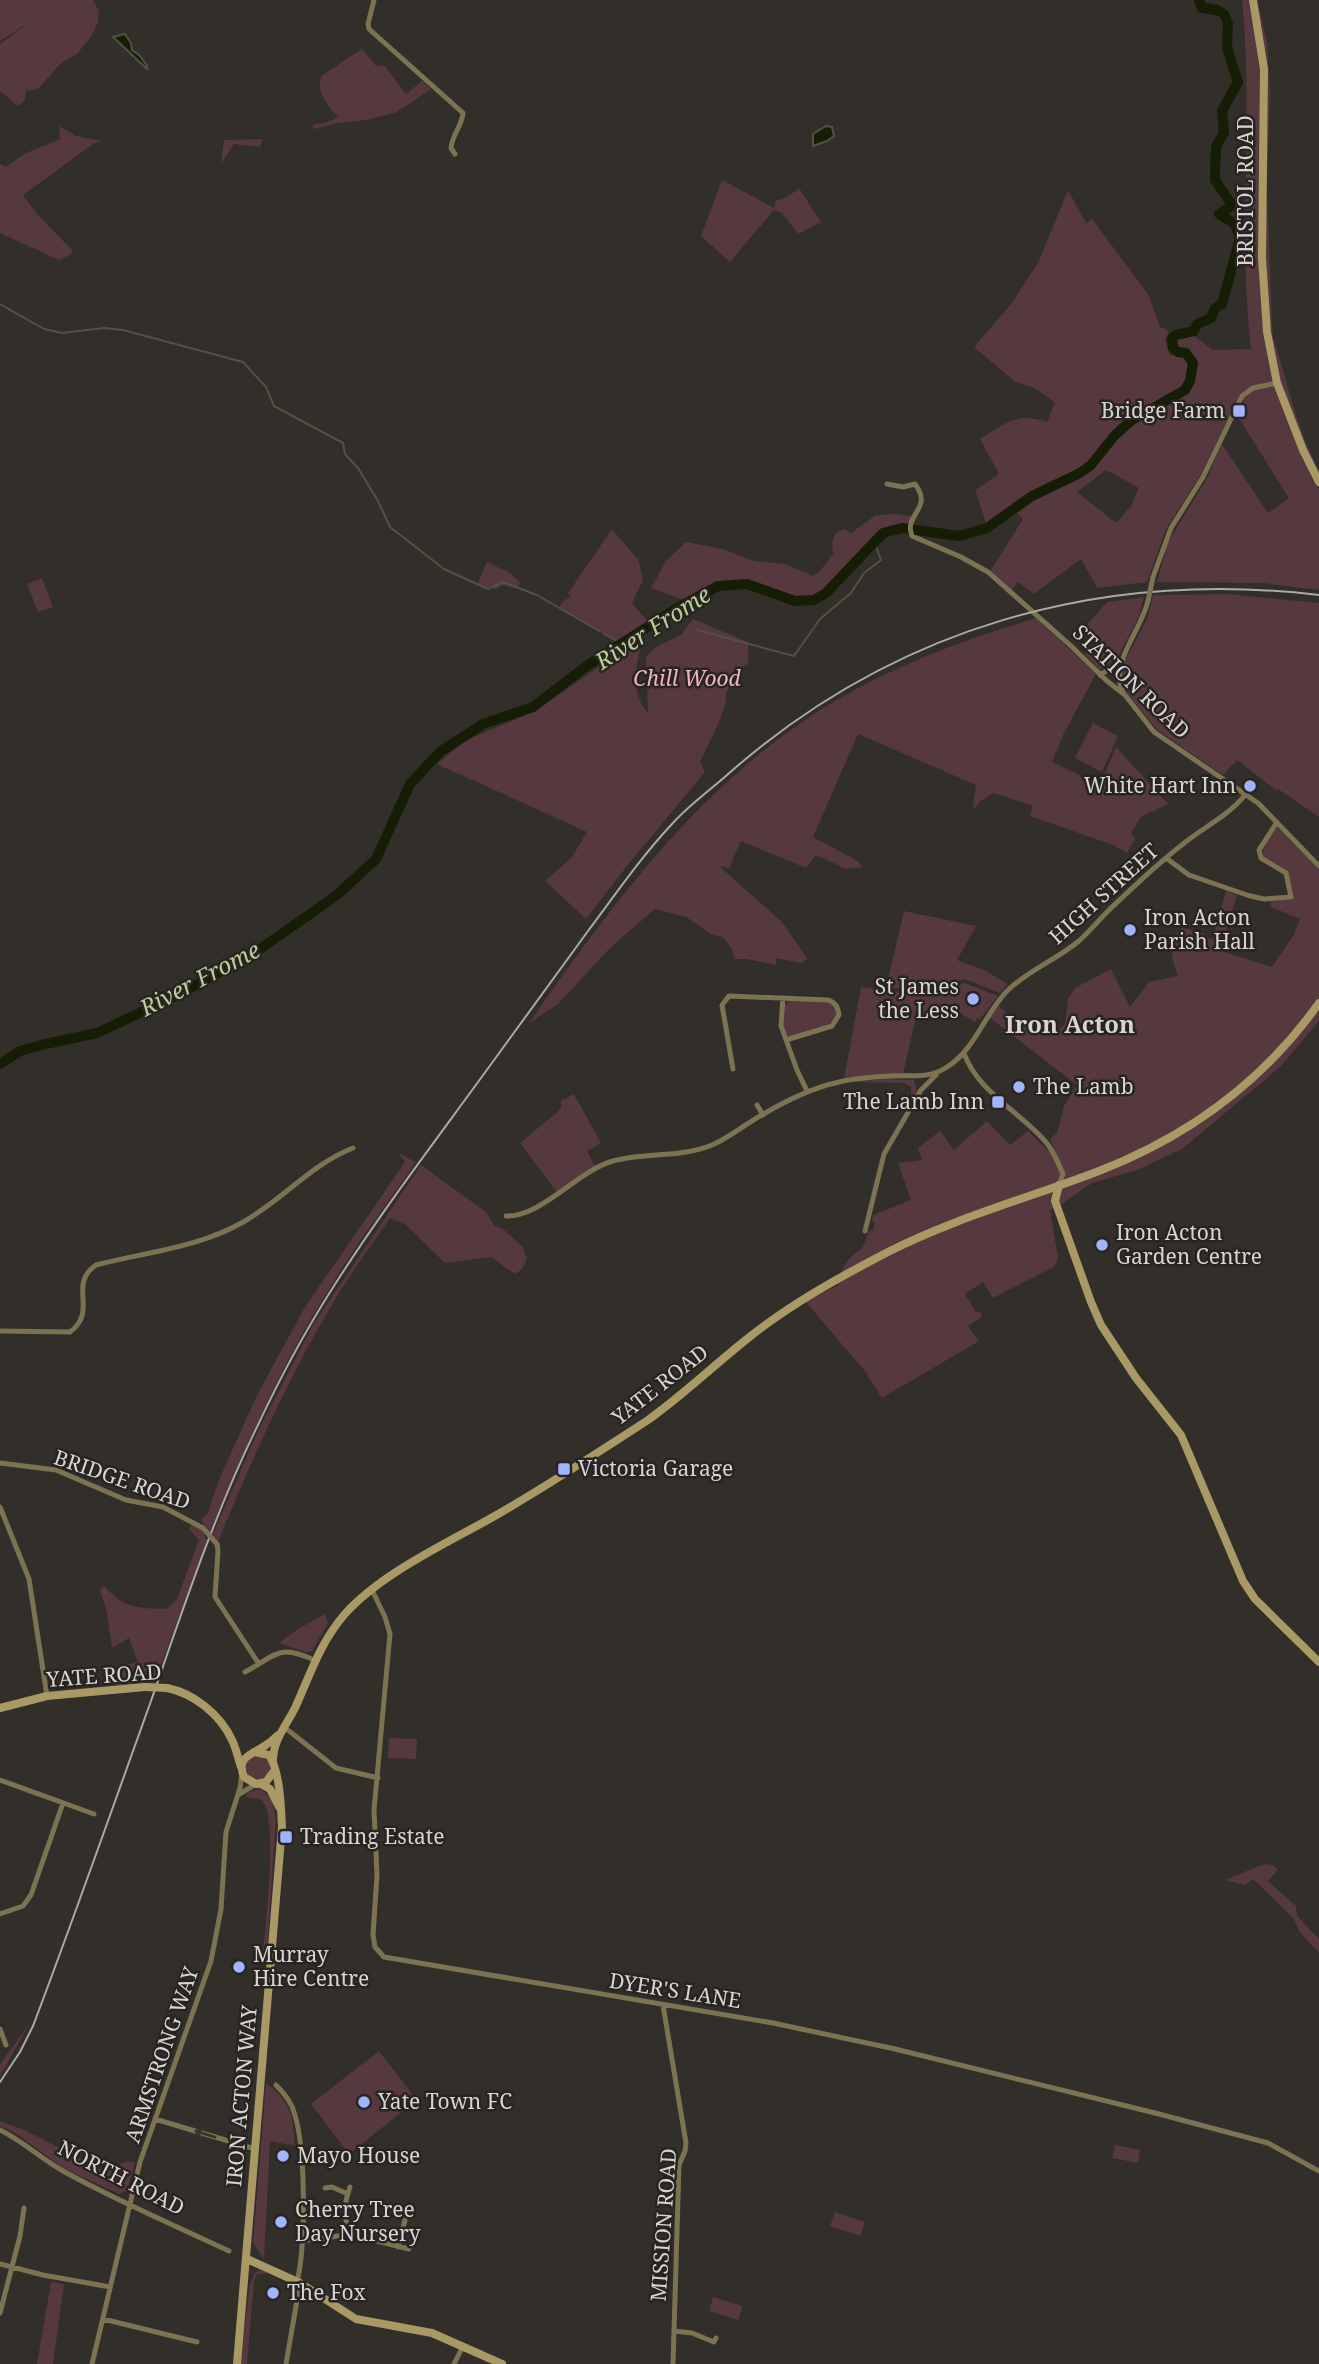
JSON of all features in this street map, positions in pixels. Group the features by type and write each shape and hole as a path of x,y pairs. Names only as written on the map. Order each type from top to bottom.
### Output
{"main road":[{"name":"BRISTOL ROAD","path":"1253,0 1264,69 1264,307 1277,383 1303,450 1319,482"},
{"name":"YATE ROAD","path":"273,1765 282,1731 328,1635 345,1614 372,1590 424,1555 500,1513 648,1420 671,1404 748,1338 835,1280 890,1251 949,1226 1125,1161 1180,1132 1236,1095 1272,1060 1319,1003"},
{"path":"1059,1185 1055,1201 1101,1325 1136,1378 1181,1435 1243,1581 1265,1609 1319,1662"},
{"name":"YATE ROAD","path":"0,1708 47,1696 145,1687 183,1692 209,1710 233,1741 241,1769"},
{"name":"YATE ROAD","path":"233,1741 252,1752 265,1746 282,1731"},
{"path":"259,1784 269,1779 273,1765 264,1752 252,1752 245,1757 241,1769 247,1781 273,1792 281,1810"},
{"name":"IRON ACTON WAY","path":"237,2364 281,1835 280,1793 273,1765"},
{"path":"247,2259 298,2283 356,2319 424,2331 502,2364"},
{"path":"245,2278 254,2269 263,2266"}],"street":[{"path":"374,0 369,29 463,113 463,121 451,143 456,154"},
{"path":"1125,695 1118,682 1121,661 1142,622 1153,577 1171,528 1203,477 1241,396 1253,388 1277,383"},
{"name":"STATION ROAD","path":"887,484 903,487 915,484 922,492 922,503 910,524 910,532 916,538 961,556 988,572 1125,695 1154,732 1245,795 1277,822 1319,866"},
{"path":"1100,675 1121,661"},
{"name":"HIGH STREET","path":"938,1073 964,1054 988,1015 1020,979 1062,954 1081,939 1184,843 1220,819 1245,795"},
{"path":"1167,858 1189,875 1250,896 1264,899 1291,897 1286,873 1261,859 1259,855 1259,850 1277,822"},
{"path":"731,1066 722,1005 729,996 830,1000 838,1008 839,1015 831,1026 786,1040"},
{"path":"783,998 781,1026 807,1091"},
{"path":"964,1054 967,1063 985,1085 1045,1141 1063,1174 1059,1185"},
{"path":"951,1065 967,1063"},
{"path":"506,1216 512,1217 533,1209 598,1167 614,1161 709,1147 807,1091 859,1079 927,1077 938,1073"},
{"path":"865,1231 881,1162 921,1090 938,1073"},
{"path":"917,1076 921,1090"},
{"path":"757,1105 763,1115"},
{"path":"0,1331 70,1332 78,1325 84,1313 82,1283 87,1272 96,1265 208,1239 253,1216 323,1163 353,1148"},
{"name":"BRIDGE ROAD","path":"0,1463 57,1470 126,1500 163,1507 203,1528 217,1544 215,1597 259,1664"},
{"path":"0,1507 29,1579 47,1696"},
{"name":"DYER'S LANE","path":"372,1590 390,1634 374,1810 377,1875 373,1925 378,1953 390,1960 773,2023 882,2046 1268,2143 1319,2171"},
{"path":"245,1672 285,1650 314,1660"},
{"path":"282,1731 336,1768 378,1778"},
{"name":"ARMSTRONG WAY","path":"92,2364 130,2204 155,2119 211,1961 222,1898 226,1832 238,1795 241,1769"},
{"path":"0,1780 94,1814"},
{"path":"238,1795 259,1784"},
{"path":"0,1914 23,1906 31,1895 63,1803"},
{"name":"MISSION ROAD","path":"663,2005 686,2143 679,2162 673,2364"},
{"path":"0,2029 6,2045"},
{"path":"276,2085 286,2096 297,2120 303,2199 298,2283 286,2364"},
{"path":"155,2119 256,2149"},
{"name":"NORTH ROAD","path":"0,2130 18,2139 61,2170 229,2251"},
{"path":"325,2188 332,2187 348,2194"},
{"path":"349,2234 344,2204 350,2187"},
{"path":"0,2313 13,2268 24,2208"},
{"path":"398,2247 405,2220"},
{"path":"301,2240 349,2234 409,2249"},
{"path":"0,2264 110,2287"},
{"path":"103,2319 197,2342"},
{"path":"674,2332 692,2333 714,2342 716,2338"},
{"path":"454,2364 463,2346"}],"green space":[{"path":"0,0 93,0 99,11 98,22 91,37 77,54 61,63 38,89 26,91 25,100 18,106 0,91 0,44 31,21 0,41"},
{"path":"1242,0 1257,0 1267,42 1270,92 1267,192 1273,337 1298,422 1319,470 1319,590 1263,583 1157,582 1168,542 1206,480 1222,444 1268,513 1289,498 1237,415 1244,401 1239,396 1202,473 1166,529 1147,582 1097,588 1081,559 1034,594 1018,582 1011,590 989,573 1023,519 1016,512 1032,499 1081,475 1093,466 1116,438 1138,420 1185,396 1192,384 1197,365 1175,344 1178,338 1194,336 1213,350 1251,349 1245,262 1245,44","holes":["1106,470 1139,488 1131,506 1116,523 1077,492"]},
{"path":"362,49 376,66 385,66 406,94 422,81 431,89 397,112 315,129 312,127 314,124 325,123 338,117 321,93 321,76"},
{"path":"59,126 76,136 102,141 93,144 23,195 37,214 73,251 59,260 0,233 0,164 6,167 24,154 60,139"},
{"path":"263,139 260,147 234,144 221,164 224,140"},
{"path":"722,180 774,208 776,201 799,188 821,222 798,234 782,213 774,210 730,262 701,236"},
{"path":"1068,190 1086,223 1092,219 1148,294 1160,327 1169,331 1165,341 1170,355 1184,357 1190,365 1188,378 1177,393 1154,403 1123,424 1090,461 1078,470 1026,495 986,523 975,490 999,474 980,439 1011,421 1027,418 1047,422 1055,402 1034,388 1014,381 974,347 1012,303 1039,261"},
{"path":"876,515 916,517 911,529 901,528 874,541 852,566 814,600 795,601 747,584 718,586 689,602 651,588 666,561 686,542 723,549 754,561 785,564 813,576 833,554 835,534 843,529 851,533"},
{"path":"612,529 639,561 643,580 632,603 650,624 622,644 559,609 562,602 571,596 568,593"},
{"path":"487,562 510,573 520,582 517,589 502,585 496,589 477,585"},
{"path":"42,578 53,607 38,612 27,584"},
{"path":"1227,594 1319,603 1319,817 1276,790 1237,760 1223,775 1157,730 1128,694 1121,678 1125,661 1148,617 1153,595"},
{"path":"1144,597 1139,616 1117,659 1100,670 1085,654 1096,643 1083,629 1107,602"},
{"path":"1036,618 1096,674 1064,733 1052,762 1100,785 1116,747 1168,804 1141,817 1131,833 1135,840 1127,853 1113,845 1030,816 1033,806 994,793 979,802 975,809 973,805 976,785 858,734 813,837 858,861 862,867 846,869 816,855 806,868 741,841 729,868 719,866 781,921 808,959 801,963 776,958 776,965 735,959 723,937 711,934 686,917 655,909 611,947 558,1004 529,1023 594,932 665,845 744,767 788,732 835,701 883,675 984,635"},
{"name":"Chill Wood","path":"693,619 748,642 748,664 734,670 736,678 726,694 720,718 700,762 705,772 586,919 545,881 572,857 587,832 437,764 467,740 535,711 622,651 638,643 640,649 636,673 637,688 640,701 648,713 646,657 656,647 681,635"},
{"path":"1093,723 1118,736 1102,772 1075,758"},
{"path":"1277,827 1319,870 1319,1021 1280,1067 1182,1149 1137,1170 1092,1183 1050,1210 1058,1258 1054,1267 993,1298 983,1282 965,1294 982,1317 968,1326 979,1341 882,1398 864,1370 805,1301 839,1285 846,1264 862,1249 869,1231 873,1230 873,1215 911,1200 898,1163 922,1160 918,1148 940,1131 954,1150 987,1121 1010,1145 1028,1131 1048,1151 1054,1149 1050,1139 1057,1133 1064,1106 1077,1085 990,1018 998,1006 1022,1026 1026,1022 1044,1021 1057,1032 1065,1024 1068,999 1075,988 1111,969 1130,1007 1149,982 1178,976 1172,957 1172,945 1182,928 1202,932 1212,941 1226,891 1237,895 1221,947 1224,952 1272,967 1293,936 1300,919 1271,907 1271,901 1292,899 1289,877 1278,866 1263,858 1263,848"},
{"path":"904,911 976,926 957,960 984,970 1008,984 1000,993 965,979 926,988 886,988"},
{"path":"965,983 998,996 980,1019 977,1018 975,1022 950,1007 943,1019 917,1013 903,1074 844,1078 861,987 921,994"},
{"path":"790,1000 832,1004 838,1013 833,1021 826,1025 790,1037 786,1035 783,1026 785,1005"},
{"path":"914,1080 917,1091 911,1101 911,1087 904,1083 854,1082"},
{"path":"574,1094 601,1143 587,1151 595,1166 556,1191 520,1143 561,1109 561,1101"},
{"path":"399,1153 416,1162 341,1270 296,1345 251,1437 210,1531 202,1518 208,1513 218,1482 257,1395 305,1307 405,1162"},
{"path":"421,1165 486,1212 494,1225 503,1229 523,1247 527,1259 522,1269 515,1274 491,1257 445,1263 406,1225 390,1218 345,1283 305,1353 259,1446 218,1542 213,1534 258,1431 314,1323"},
{"path":"191,1525 201,1529 207,1540 154,1684 116,1686 118,1679 115,1667 138,1662 129,1638 112,1648 107,1612 100,1590 104,1586 118,1599 132,1606 166,1609 177,1599 199,1540 189,1529"},
{"path":"325,1614 328,1623 312,1651 306,1652 279,1643 298,1629"},
{"path":"389,1738 417,1739 416,1759 388,1758"},
{"path":"258,1756 267,1759 270,1768 267,1777 258,1780 249,1777 246,1768 249,1759"},
{"path":"259,1789 270,1798 276,1819 266,1962 262,1961 270,1877 270,1829 262,1800 245,1797 249,1792"},
{"path":"1264,1864 1273,1865 1278,1870 1268,1881 1296,1906 1297,1916 1319,1939 1319,1953 1299,1931 1294,1919 1253,1879 1245,1885 1225,1880"},
{"path":"29,2025 0,2076 0,2064"},
{"name":"Yate Town FC","path":"379,2051 417,2100 349,2154 311,2104"},
{"path":"266,2083 290,2110 295,2146 270,2141 264,2259 253,2243"},
{"path":"0,2121 27,2131 105,2172 127,2161 135,2163 127,2191 119,2194 63,2168 17,2134 0,2126"},
{"path":"1115,2145 1140,2150 1138,2163 1112,2158"},
{"path":"835,2212 865,2222 860,2236 830,2226"},
{"path":"260,2270 269,2273 257,2274 254,2281 247,2364 240,2364 250,2284 255,2273"},
{"path":"51,2282 64,2284 53,2364 37,2364"},
{"path":"713,2297 743,2306 738,2320 709,2311"}],"shaded area":[{"path":"125,34 132,50 140,56 147,69 113,37"},
{"path":"826,126 832,127 834,136 813,146 813,134"}],"waterway":[{"name":"River Frome","path":"0,1064 20,1051 97,1033 182,993 260,949 337,895 376,859 410,784 441,751 483,724 533,707 588,665 679,607 718,586 747,584 795,601 814,600 826,593 883,533 902,528 959,536 987,528 1032,496 1080,473 1091,465 1115,435 1132,420 1185,390 1190,381 1193,363 1186,353 1173,348 1172,338 1194,331 1197,324 1211,318 1215,308 1222,304 1240,238 1235,224 1219,214 1230,207 1230,202 1215,180 1216,147 1224,132 1222,111 1238,82 1227,48 1228,24 1224,14 1202,8 1199,0"},
{"path":"0,304 44,329 62,333 104,328 123,330 243,362 266,387 274,406 343,443 345,454 358,468 390,527 444,569 488,589 503,582 537,595 599,631"},
{"path":"697,630 794,656 820,619 851,593 864,573 881,560 874,541"},
{"path":"604,634 622,644"}],"railway":[{"path":"0,2082 33,2026 213,1528 241,1460 283,1374 332,1289 389,1205 628,876 678,817 791,724 859,681 929,647 1003,620 1079,602 1157,591 1237,589 1319,595"}],"place":[{"name":"Bridge Farm","path":"1239,411"},
{"name":"White Hart Inn","path":"1250,786"},
{"name":"Iron Acton Parish Hall","path":"1130,930"},
{"name":"St James the Less","path":"973,999"},
{"name":"The Lamb","path":"1019,1087"},
{"name":"The Lamb Inn","path":"998,1102"},
{"name":"Iron Acton Garden Centre","path":"1102,1245"},
{"name":"Victoria Garage","path":"564,1469"},
{"name":"Trading Estate","path":"286,1837"},
{"name":"Murray Hire Centre","path":"239,1967"},
{"name":"Yate Town FC","path":"364,2102"},
{"name":"Mayo House","path":"283,2156"},
{"name":"Cherry Tree Day Nursery","path":"281,2222"},
{"name":"The Fox","path":"273,2293"}],"district":[{"name":"Iron Acton","path":"1070,1025"}]}
